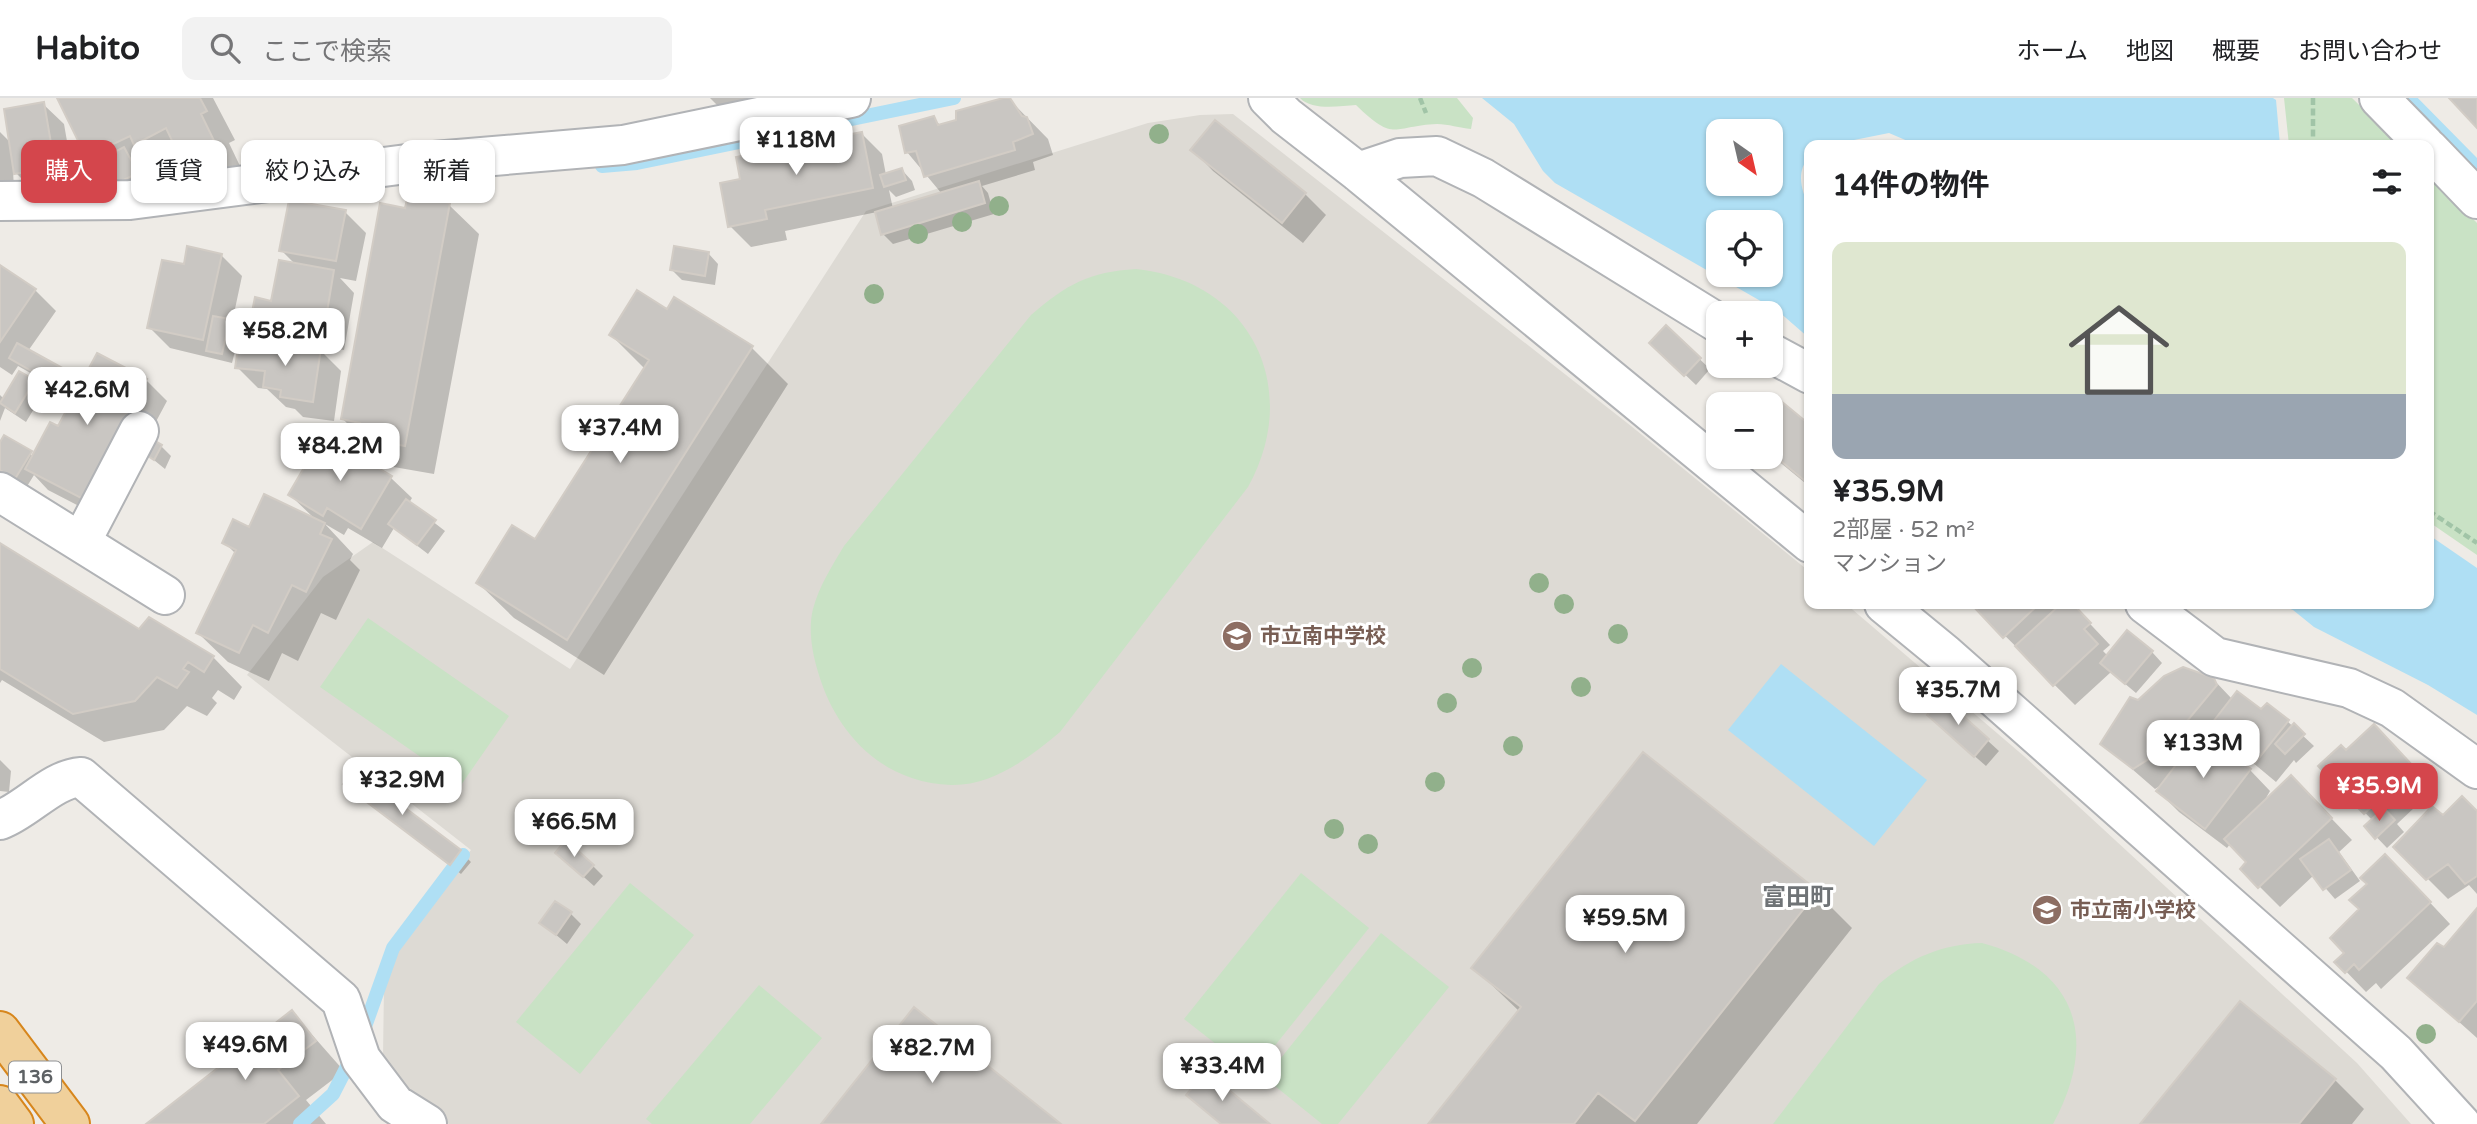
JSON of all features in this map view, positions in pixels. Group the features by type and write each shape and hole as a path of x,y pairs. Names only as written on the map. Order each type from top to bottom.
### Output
{"highway":[{"name":"136","path":"3,1042 70,1124"},
{"name":"136","path":"0,1105 14,1124"}],"street":[{"path":"0,201 130,200 422,162 623,145 851,98"},
{"path":"1268,98 1286,116 1804,538"},
{"path":"2383,99 2420,140"},
{"path":"2434,154 2477,199"},
{"path":"1358,172 1399,158 1437,156 1483,178 1706,316"},
{"path":"1783,359 1804,371"},
{"path":"81,542 139,431"},
{"path":"0,492 165,595"},
{"path":"1890,609 1945,654 2396,1053 2461,1124"},
{"path":"2152,609 2215,657 2349,688 2392,708 2477,769"},
{"path":"0,820 18,813 69,778 81,777 341,1000 361,1059 395,1104 427,1124"}],"path":[{"path":"2313,98 2313,140"},
{"path":"2434,514 2477,543"}],"shaded area":[{"name":"市立南中学校","path":"1233,114 1631,426 1804,567 1804,609 1852,609 2025,757 2357,1063 2411,1124 449,1124 411,1100 383,1056 384,987 398,942 471,850 247,675 323,577 373,542 570,669 866,211 1148,123 1200,115"}],"green space":[{"path":"1300,98 1457,98 1473,118 1471,129 1437,124 1394,130 1379,124 1356,105 1319,106"},
{"path":"2284,98 2352,98 2395,140 2288,140"},
{"path":"2434,179 2477,223 2477,555 2434,525"},
{"path":"1136,269 1176,278 1210,294 1236,317 1256,345 1267,378 1270,413 1264,450 1248,487 1060,732 1023,760 982,781 951,785 926,782 904,775 884,765 866,751 837,716 826,695 812,649 811,632 813,609 822,584 844,546 1031,315 1079,281 1105,273"},
{"path":"368,618 509,716 461,785 320,687"},
{"path":"1301,873 1369,928 1253,1073 1184,1019"},
{"path":"630,883 694,935 580,1074 516,1022"},
{"path":"1381,933 1449,987 1338,1124 1322,1124 1265,1078"},
{"path":"1982,943 2014,955 2040,970 2059,990 2071,1012 2076,1037 2075,1064 2067,1093 2053,1124 1773,1124 1879,984 1927,954 1953,946"},
{"path":"759,985 822,1038 750,1124 652,1124 646,1119"}],"water":[{"path":"1482,98 2273,98 2276,100 2280,140 1905,140 1889,133 1854,140 1804,140 1801,181 1804,194 1804,334 1783,315 1783,301 1761,301 1736,287 1783,287 1783,210 1706,210 1706,270 1555,183 1543,171 1514,124"},
{"path":"2434,538 2477,568 2477,715 2428,685 2314,627 2290,609 2434,609"},
{"path":"1781,664 1927,780 1874,846 1728,730"}],"building":[{"path":"57,98 200,98 207,111 201,114 214,140 172,140 166,128 143,140 132,140 130,136 117,142 117,140 78,140"},
{"path":"1010,98 1022,116 1027,117 1033,134 1013,142 1015,150 924,177 916,151 905,153 899,126 934,116 938,125 956,120 956,111"},
{"path":"2449,98 2477,98 2477,128"},
{"path":"44,102 50,140 21,140 21,173 14,174 4,109"},
{"path":"1215,120 1306,193 1282,223 1190,150"},
{"path":"862,132 873,188 765,210 767,219 728,227 720,183 740,179 736,157"},
{"path":"124,147 131,160 131,176 117,183 117,151"},
{"path":"902,168 906,180 884,187 880,175"},
{"path":"979,181 985,203 881,235 875,212"},
{"path":"288,203 306,203 346,210 336,261 279,251"},
{"path":"380,203 405,208 406,203 450,203 405,446 357,437 360,423 341,419"},
{"path":"187,246 222,254 203,340 147,328 162,260 184,264"},
{"path":"674,246 709,252 705,276 670,270"},
{"path":"279,260 334,270 324,330 251,317 255,297 271,301"},
{"path":"0,265 36,289 0,342"},
{"path":"637,290 667,309 674,297 753,346 567,640 476,583 512,525 535,539 649,360 609,335"},
{"path":"213,316 230,319 222,354 206,351"},
{"path":"1666,325 1701,358 1684,376 1649,343"},
{"path":"272,341 321,348 313,402 280,397 281,390 263,387 265,371 235,368 238,348 270,352"},
{"path":"17,343 75,375 66,391 9,358"},
{"path":"97,353 147,379 83,499 25,469 50,422 58,426"},
{"path":"19,371 35,380 15,413 0,403"},
{"path":"1783,403 1804,420 1804,480 1783,463"},
{"path":"4,435 32,451 15,479 0,470 0,442"},
{"path":"323,435 392,476 361,529 327,508 323,516 288,495"},
{"path":"150,438 162,445 154,460 142,452"},
{"path":"264,494 325,523 320,534 332,539 306,592 292,585 268,633 253,625 239,653 196,633 236,550 222,543 233,519 249,527"},
{"path":"406,499 436,520 417,545 388,524"},
{"path":"0,543 139,629 149,617 214,656 204,672 188,662 183,669 189,672 177,688 157,677 135,701 73,714 0,669"},
{"path":"1976,609 2034,609 2003,638"},
{"path":"2056,609 2078,609 2091,623 2084,629 2098,644 2053,686 2015,646"},
{"path":"2127,630 2153,651 2125,684 2100,663"},
{"path":"2183,667 2214,678 2217,685 2163,750 2133,769 2100,744 2130,697 2138,700 2164,676"},
{"path":"2237,691 2261,709 2267,703 2289,720 2255,763 2209,727"},
{"path":"1942,697 1989,739 1974,757 1927,715"},
{"path":"2294,723 2305,734 2285,754 2275,744"},
{"path":"2374,724 2414,767 2364,814 2318,766 2341,745 2346,750"},
{"path":"2201,732 2251,769 2205,829 2156,791"},
{"path":"1643,752 1818,891 1635,1121 1598,1093 1574,1124 1428,1124 1521,1007 1471,968"},
{"path":"355,770 461,850 450,865 343,784"},
{"path":"2291,775 2332,818 2258,888 2240,869 2246,862 2224,839"},
{"path":"2462,796 2477,811 2477,876 2465,884 2448,864 2426,880 2393,847 2432,806 2443,815"},
{"path":"2384,808 2395,820 2375,839 2364,826"},
{"path":"2329,839 2351,870 2323,890 2300,859"},
{"path":"566,840 594,865 583,877 555,853"},
{"path":"2385,854 2431,902 2359,970 2354,964 2345,973 2334,962 2344,953 2330,938 2359,909 2349,900 2367,884 2360,878"},
{"path":"555,901 572,912 556,935 539,923"},
{"path":"2477,908 2477,1001 2459,1022 2407,978 2437,943 2444,947"},
{"path":"2240,1001 2336,1079 2299,1124 2140,1124"},
{"path":"914,1007 1061,1124 821,1124"},
{"path":"292,1010 316,1041 278,1070 299,1096 264,1124 146,1124"},
{"path":"1206,1071 1270,1124 1221,1124 1186,1095"}],"waterway":[{"path":"602,166 637,163 954,98"},
{"path":"2408,98 2477,168"},
{"path":"362,1035 393,948 463,855"},
{"path":"300,1124 333,1094 354,1053"}],"place":[{"name":"市立南中学校","path":"1237,636"},
{"name":"市立南小学校","path":"2047,910"}],"district":[{"name":"富田町","path":"1798,897"}]}
